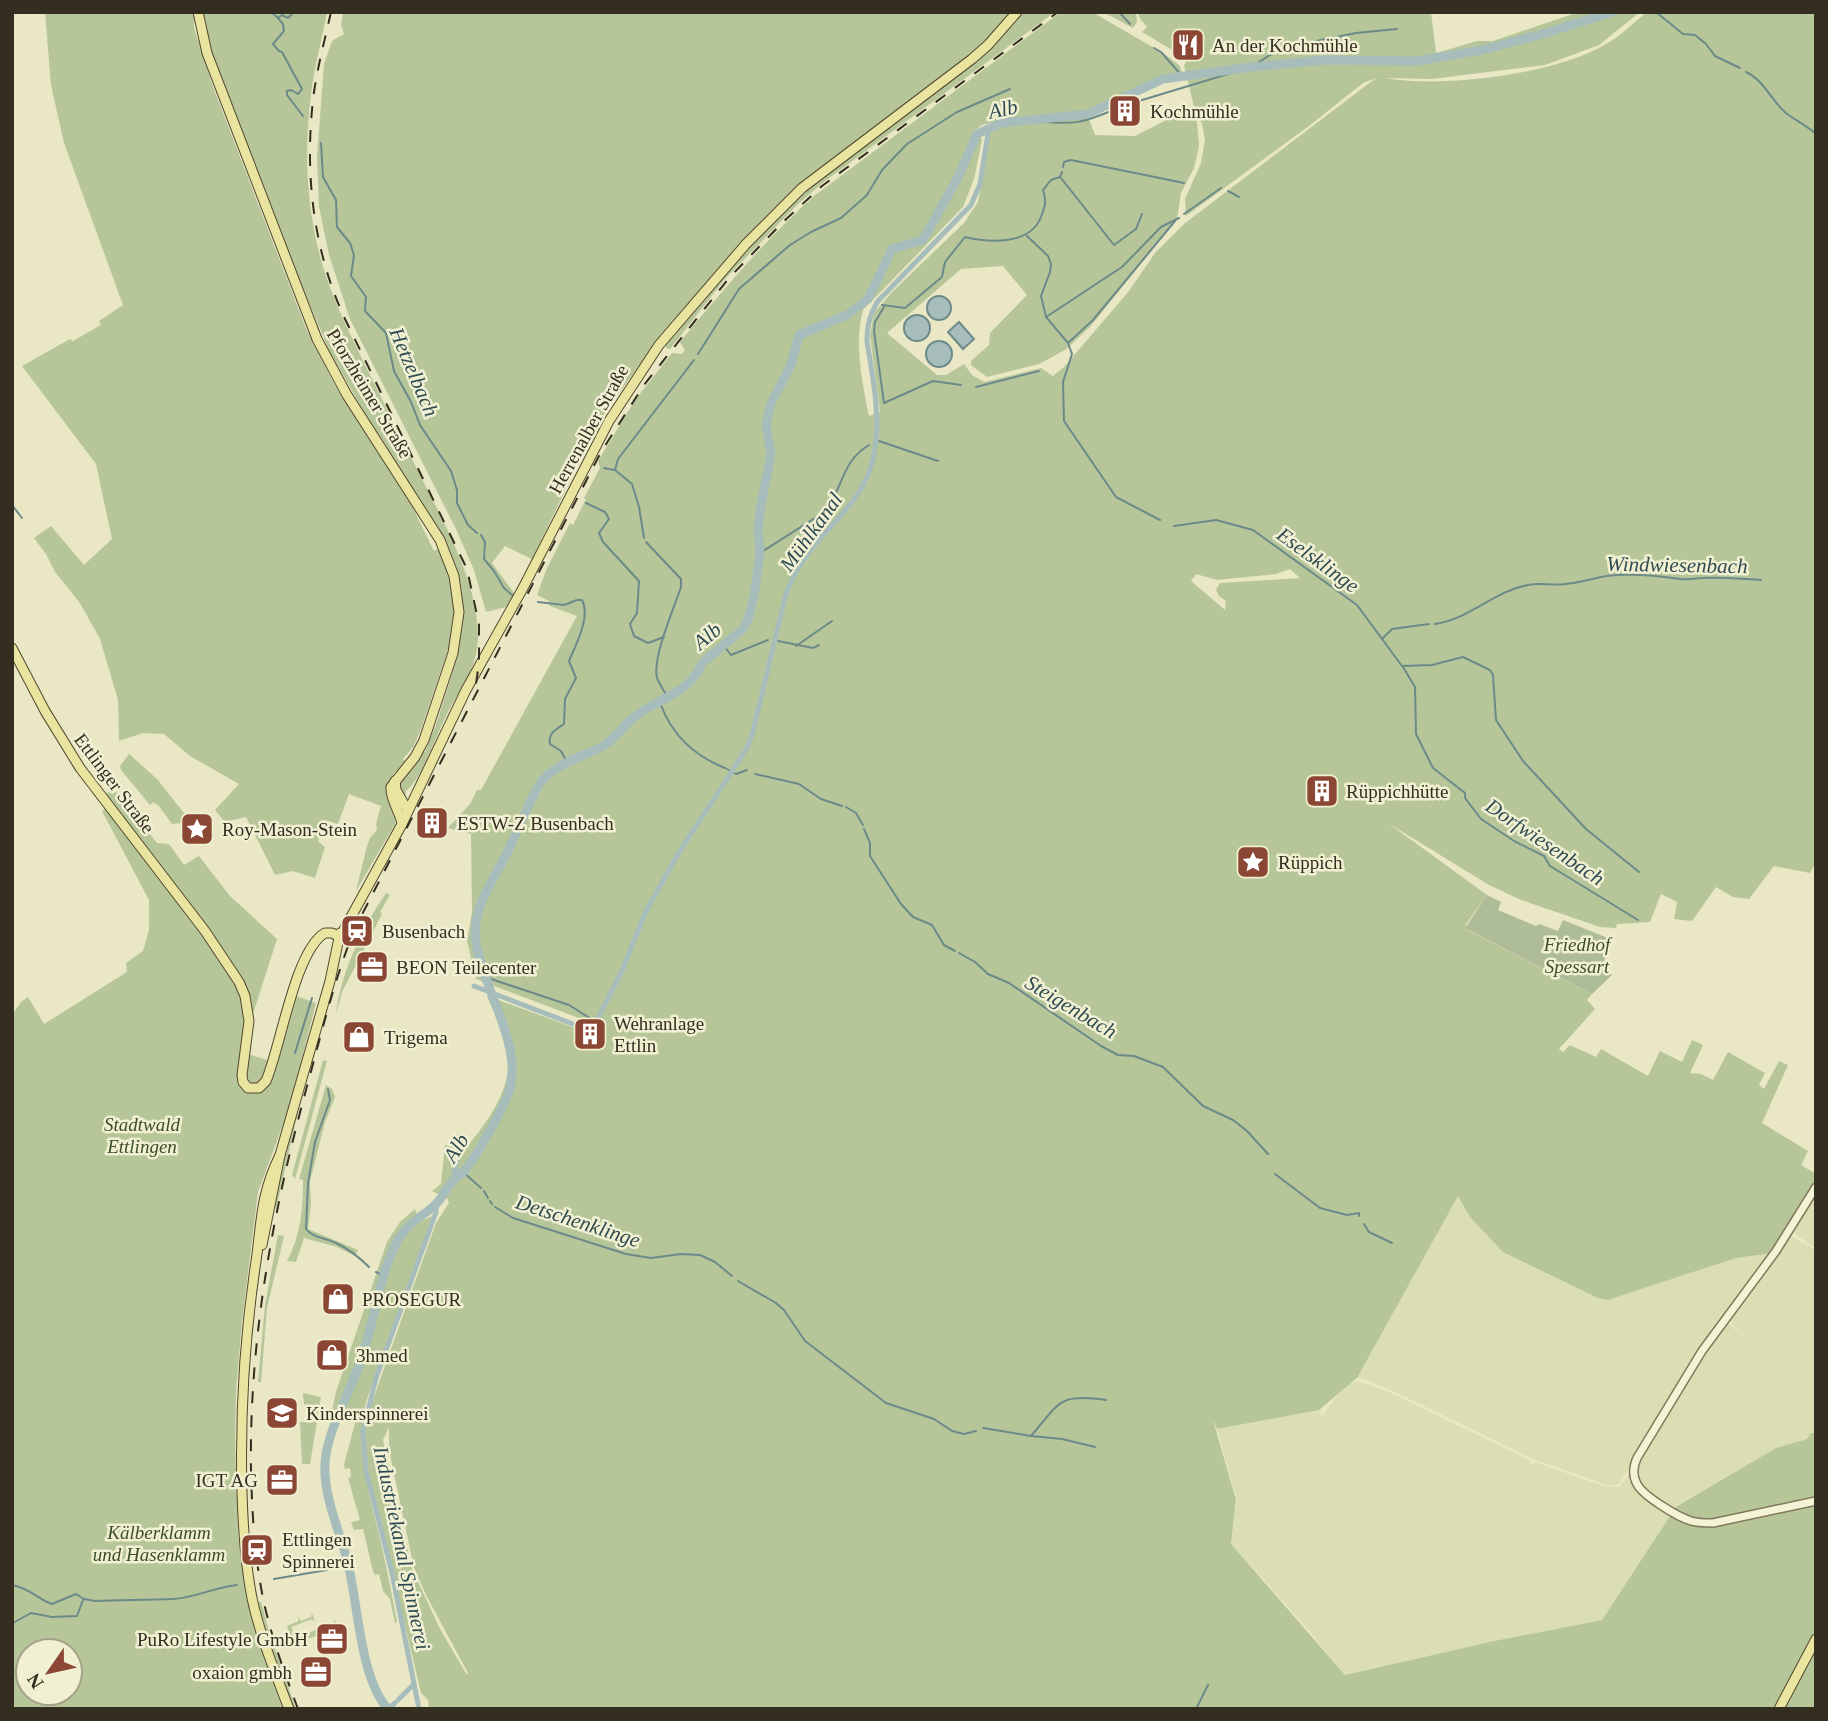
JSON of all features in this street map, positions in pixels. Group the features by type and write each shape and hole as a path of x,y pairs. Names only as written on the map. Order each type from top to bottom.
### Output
{"main road":[{"name":"Pforzheimer Straße","path":"198,12 207,53 317,339 348,395 440,540 454,576 459,612 453,653 424,740 415,757 395,781"},
{"name":"Herrenalber Straße","path":"403,810 418,791 466,690 523,588 609,421 659,345 780,208 820,173 972,59 1017,12"},
{"name":"Ettlinger Straße","path":"12,648 45,712 80,768 232,969 244,996 249,1021 242,1079 245,1085 252,1089 262,1087 266,1081 296,982 310,947 321,937"},
{"path":"289,1709 264,1642 252,1597 243,1514 241,1413 247,1325 257,1256 262,1244 280,1155 324,1005 341,930 401,824 403,810 395,781"},
{"path":"395,781 390,792 403,810"},
{"path":"400,797 407,798 418,791"},
{"path":"321,937 340,937"},
{"path":"321,937 336,953"},
{"path":"1779,1709 1816,1639"}],"street":[{"path":"1816,1187 1776,1251 1702,1351 1637,1458 1633,1473 1637,1485 1646,1494 1689,1521 1701,1523 1713,1523 1816,1501"}],"green space":[{"path":"45,12 194,12 194,28 212,84 307,331 335,385 412,506 434,551 439,548 450,575 455,608 451,641 420,732 403,759 407,763 394,773 388,788 397,813 395,824 356,891 367,846 377,830 381,806 349,794 338,824 324,820 318,841 325,847 315,878 293,871 275,875 246,817 225,822 215,810 239,784 190,756 164,734 143,733 119,741 118,700 100,639 80,603 55,572 34,538 51,526 84,565 112,539 96,464 22,366 101,325 99,321 123,305 64,143 51,85"},
{"path":"203,12 327,12 312,85 308,137 310,200 322,263 347,327 452,540 463,565 477,615 478,640 474,662 423,767 405,796 400,791 399,783 423,751 425,752 457,658 463,619 461,583 449,549 368,419 329,350 291,260 210,46"},
{"path":"343,12 1010,12 982,45 798,186 656,342 599,421 532,559 505,546 492,563 514,593 506,607 486,612 474,570 456,529 350,319 329,255 319,207 317,157 324,64 332,41 344,34 341,25"},
{"path":"1021,12 1055,12 825,181 797,205 725,279 670,349 666,348 666,341 792,201 977,58"},
{"path":"1061,12 1092,12 1179,65 1183,75 1163,78 1087,114 1095,135 1135,136 1190,108 1197,122 1199,146 1194,168 1181,193 1177,219 1090,327 1065,350 1039,364 987,377 971,365 971,361 989,345 990,333 1027,295 1003,266 961,269 887,333 937,375 946,375 964,364 972,375 984,382 1041,368 1053,376 1064,367 1129,291 1155,253 1184,224 1376,78 1363,83 1186,216 1185,199 1201,163 1205,140 1202,124 1194,107 1184,65 1186,63 1179,54 1142,32 1147,27 1139,17 1139,12 1431,12 1436,53 1477,41 1493,41 1579,12 1640,12 1599,45 1545,65 1432,79 1385,78 1434,81 1492,77 1574,59 1609,42 1647,12 1816,12 1816,862 1810,873 1774,866 1749,899 1733,897 1716,887 1692,921 1674,919 1677,902 1661,894 1650,922 1617,924 1616,928 1600,927 1521,900 1489,885 1388,823 1487,895 1466,924 1466,929 1592,994 1587,1000 1595,1009 1559,1049 1563,1052 1570,1045 1596,1057 1601,1049 1648,1076 1660,1051 1682,1062 1692,1040 1703,1045 1690,1073 1701,1074 1713,1080 1728,1052 1765,1073 1759,1085 1764,1089 1779,1061 1788,1065 1762,1123 1808,1151 1801,1165 1816,1174 1816,1183 1773,1253 1736,1258 1608,1300 1598,1298 1503,1252 1470,1217 1458,1196 1357,1378 1319,1410 1217,1429 1213,1420 1236,1500 1231,1544 1345,1675 1602,1620 1676,1507 1776,1448 1807,1439 1811,1433 1816,1433 1816,1709 429,1709 428,1700 421,1693 368,1470 365,1431 371,1405 436,1223 449,1203 447,1198 432,1191 441,1184 445,1145 468,1146 485,1124 504,1088 509,1061 507,1047 487,996 578,1029 584,1020 476,979 467,941 472,912 471,834 448,828 470,804 477,790 481,790 577,616 550,606 549,601 537,595 547,568 570,523 573,525 586,499 584,498 600,468 598,461 635,400 672,353 682,354 685,350 680,342 761,249 814,196","holes":["1350,59 1416,59 1418,65 1351,63","1002,121 1003,124 990,132 978,202 964,223 891,293 874,313 870,335 880,412 869,416 859,349 863,310 963,207 974,179 982,140 977,129 982,125","1290,569 1300,578 1220,583 1216,590 1226,601 1225,610 1191,581 1196,574 1217,580 1276,574","389,1427 389,1450 414,1568 467,1675 440,1629 412,1569 383,1440"]},
{"path":"1103,12 1136,12 1137,22 1133,28"},
{"path":"129,754 157,779 191,822 172,824 159,806 153,802 150,805 121,770 120,766"},
{"name":"Stadtwald Ettlingen","path":"114,790 157,843 169,844 184,865 199,856 230,896 277,939 253,1014 246,1013 241,1052 277,1063 296,996 316,1003 290,1106 258,1192 236,1392 238,1534 243,1572 253,1624 283,1709 12,1709 12,1015 28,997 44,1024 127,972 126,963 143,951 149,930 149,900 102,811 112,803 105,794"},
{"path":"386,893 390,895 342,992 336,1014 343,982 354,951"},
{"name":"Friedhof Spessart","path":"1487,895 1501,902 1498,910 1536,926 1539,924 1558,931 1563,920 1613,940 1604,961 1612,975 1592,994 1465,928"},
{"path":"323,1060 327,1061 295,1179 292,1175"},
{"path":"326,1085 332,1089 335,1097 325,1122 310,1181 308,1229 358,1250 355,1256 337,1247 304,1238 296,1262 287,1261 300,1222 303,1180 299,1179"},
{"path":"298,1102 300,1103 276,1209 274,1206"},
{"path":"1816,1191 1816,1248 1792,1232"},
{"path":"1458,1196 1470,1217 1598,1298 1608,1300 1736,1258 1773,1253 1717,1326 1619,1484 1610,1486 1533,1459 1395,1392 1357,1378"},
{"path":"415,1209 420,1222 432,1216 367,1399 362,1436 368,1490 389,1582 397,1622 395,1623 390,1599 383,1591 379,1574 375,1575 373,1571 363,1529 354,1530 351,1522 360,1520 348,1478 351,1477 350,1468 345,1469 344,1465 355,1423 351,1422 352,1416 332,1411 387,1242 400,1222"},
{"path":"278,1235 284,1236 267,1308 261,1382 258,1382 265,1305"},
{"path":"1790,1236 1816,1250 1816,1433 1811,1433 1807,1439 1776,1448 1673,1512 1602,1620 1345,1675 1301,1621 1231,1544 1237,1500 1217,1429 1319,1410 1322,1417 1334,1399 1350,1384 1358,1381 1391,1393 1531,1461 1531,1465 1534,1462 1604,1486 1619,1487 1727,1320 1734,1329 1755,1343 1735,1328 1729,1317"},
{"path":"303,1393 321,1397 310,1464 302,1464 300,1422 316,1422 307,1421"},
{"path":"257,1602 261,1602 296,1709 292,1709"},
{"path":"312,1613 315,1622 312,1619 291,1627 296,1637 334,1624 334,1619 339,1628 293,1644 287,1626 299,1621 297,1615 301,1621 311,1617"}],"water":[{"path":"939,296 948,299 951,308 948,317 939,320 930,317 927,308 930,299"},
{"path":"917,315 926,319 930,328 926,337 917,341 908,337 904,328 908,319"},
{"path":"959,322 974,339 963,349 948,332"},
{"path":"939,341 948,345 952,354 948,363 939,367 930,363 926,354 930,345"}],"waterway":[{"path":"271,12 278,18"},
{"name":"Hetzelbach","path":"290,12 292,14 288,18 282,15 278,18 284,31 273,44 282,52 302,89 298,94 287,91 287,95 303,116"},
{"path":"1119,12 1130,24"},
{"name":"Alb","path":"388,1709 371,1679 366,1660 348,1564 327,1488 325,1463 330,1437 366,1345 392,1252 407,1228 437,1203 467,1167 489,1132 510,1088 511,1053 476,942 475,929 480,905 530,801 544,778 558,767 606,744 641,712 680,690 696,674 702,663 743,629 754,596 760,553 758,529 771,454 766,425 771,403 791,365 799,335 847,315 868,299 892,249 923,240 958,177 977,134 1002,123 1088,114 1163,79 1325,60 1417,61 1482,50 1612,12"},
{"path":"1656,12 1683,34 1695,35 1715,56 1740,68"},
{"path":"1129,104 1251,67 1281,48 1356,33 1397,29"},
{"path":"1154,48 1161,52 1182,76"},
{"path":"1746,72 1758,80 1787,114 1816,134"},
{"path":"698,354 739,289 790,245 841,218 867,195 882,170 907,144 957,112 1010,89"},
{"name":"Alb","path":"1131,94 1134,101"},
{"path":"1033,121 1078,122 1120,107"},
{"name":"Mühlkanal","path":"474,986 591,1031 621,973 645,913 678,854 747,748 786,594 793,578 808,553 855,498 866,480 876,442 877,422 867,341 873,310 878,301 971,205 980,184 989,127"},
{"name":"Hetzelbach","path":"321,143 323,177 336,200 337,227 350,243 354,255 351,276 366,297 365,311 386,333 394,371 420,425 451,471 457,490 457,503 468,525 477,533"},
{"path":"1063,167 1064,162 1071,160 1184,183"},
{"path":"882,305 905,308 942,277 945,262 965,237 997,241 1028,233 1041,217 1045,204 1043,190 1051,180 1060,177 1062,172"},
{"path":"1061,178 1114,245 1136,229 1142,214"},
{"path":"1184,214 1221,188"},
{"path":"1228,191 1239,197"},
{"path":"1046,317 1122,267 1161,227 1179,218"},
{"path":"1068,343 1093,320 1175,221"},
{"name":"Eselsklinge","path":"1027,236 1048,256 1050,272 1041,296 1046,317 1068,343 1072,354 1063,382 1064,421 1116,497 1160,520"},
{"path":"884,307 875,322 874,331 884,403 933,381 961,385"},
{"path":"644,538 632,484 615,470 618,459 694,360"},
{"path":"976,387 1039,371"},
{"path":"879,441 938,461"},
{"path":"760,553 826,511 853,459 869,445"},
{"path":"604,468 614,470"},
{"path":"586,503 605,512 609,519 599,533 603,542 639,581 637,613 630,624 634,636 648,643 664,637"},
{"path":"12,505 22,518"},
{"name":"Eselsklinge","path":"1174,526 1216,520 1253,530 1357,605 1402,666 1432,665 1463,657 1490,670 1493,675 1496,720 1523,761 1586,829 1639,872"},
{"name":"Hetzelbach","path":"481,535 485,542 484,559 512,595"},
{"path":"646,542 681,579 681,587 656,669 657,678 668,698"},
{"name":"Windwiesenbach","path":"1435,624 1460,617 1504,593 1533,584 1576,583 1625,575 1761,580"},
{"name":"Hetzelbach","path":"538,602 564,605 582,600 584,607 582,630 569,661 576,678 565,699 564,724 550,737 550,744 561,751 568,764"},
{"path":"796,646 832,621"},
{"name":"Windwiesenbach","path":"1382,639 1392,629 1429,624"},
{"path":"724,646 731,655 768,640"},
{"path":"778,641 813,648 819,645"},
{"name":"Dorfwiesenbach","path":"1403,667 1415,687 1416,734 1433,768 1465,793 1465,798 1481,819 1514,841 1544,856 1550,866 1638,920"},
{"path":"660,703 671,725 685,743 703,757 725,768"},
{"path":"727,769 736,774 747,770"},
{"name":"Steigenbach","path":"755,774 799,784 821,799 842,806"},
{"name":"Steigenbach","path":"846,807 856,813 863,825"},
{"name":"Steigenbach","path":"864,829 870,843 870,856 901,904 913,917 932,925 944,945 955,951"},
{"name":"Steigenbach","path":"959,953 988,974 1009,983 1101,1046 1118,1055 1134,1056 1163,1067 1203,1106 1233,1120 1268,1154"},
{"path":"485,977 569,1005 596,1022"},
{"path":"295,1053 312,998"},
{"path":"328,1089 330,1100 315,1142 308,1183 306,1229 345,1248 369,1267"},
{"name":"Industriekanal Spinnerei","path":"453,1180 458,1137"},
{"path":"463,1172 481,1188"},
{"name":"Steigenbach","path":"1275,1174 1320,1208 1347,1215 1359,1213 1359,1216"},
{"path":"484,1191 488,1198"},
{"name":"Industriekanal Spinnerei","path":"419,1709 392,1573 366,1471 363,1431 376,1378 436,1212 436,1204"},
{"name":"Detschenklinge","path":"495,1207 513,1218 626,1254 651,1258 681,1254 700,1255 715,1262 732,1276"},
{"name":"Steigenbach","path":"1364,1224 1369,1232 1392,1243"},
{"path":"376,1272 384,1276"},
{"path":"738,1281 776,1303 784,1310 805,1341 886,1403 934,1419 952,1431 964,1434 976,1431"},
{"path":"983,1428 1031,1436 1061,1403 1078,1398 1106,1400"},
{"path":"1031,1436 1062,1439 1095,1447"},
{"name":"Alb","path":"343,1569 349,1568"},
{"path":"274,1579 327,1570"},
{"path":"12,1585 52,1604 76,1594 95,1601 173,1599 237,1585"},
{"path":"13,1623 31,1613 52,1617 77,1616 83,1600"},
{"path":"398,1700 414,1684"},
{"path":"1196,1709 1208,1685"},
{"path":"388,1709 395,1703"}],"railway":[{"path":"331,12 316,82 311,121 311,179 318,236 334,292 345,319 467,569 479,624 476,684"},
{"path":"298,1709 271,1630 258,1570 251,1471 254,1374 265,1279 283,1184 328,1008 355,928 601,452 644,385 729,278 822,186 1058,12"}],"place":[{"name":"An der Kochmühle","path":"1188,45"},
{"name":"Kochmühle","path":"1125,111"},
{"name":"Rüppichhütte","path":"1322,791"},
{"name":"ESTW-Z Busenbach","path":"432,823"},
{"name":"Roy-Mason-Stein","path":"197,829"},
{"name":"Rüppich","path":"1253,862"},
{"name":"Busenbach","path":"357,931"},
{"name":"BEON Teilecenter","path":"372,967"},
{"name":"Wehranlage Ettlin","path":"590,1034"},
{"name":"Trigema","path":"359,1037"},
{"name":"PROSEGUR","path":"338,1299"},
{"name":"3hmed","path":"332,1355"},
{"name":"Kinderspinnerei","path":"282,1413"},
{"name":"IGT AG","path":"282,1480"},
{"name":"Ettlingen Spinnerei","path":"257,1550"},
{"name":"PuRo Lifestyle GmbH","path":"332,1639"},
{"name":"oxaion gmbh","path":"316,1672"}],"park label":[{"name":"Kälberklamm und Hasenklamm","path":"159,1543"}]}
